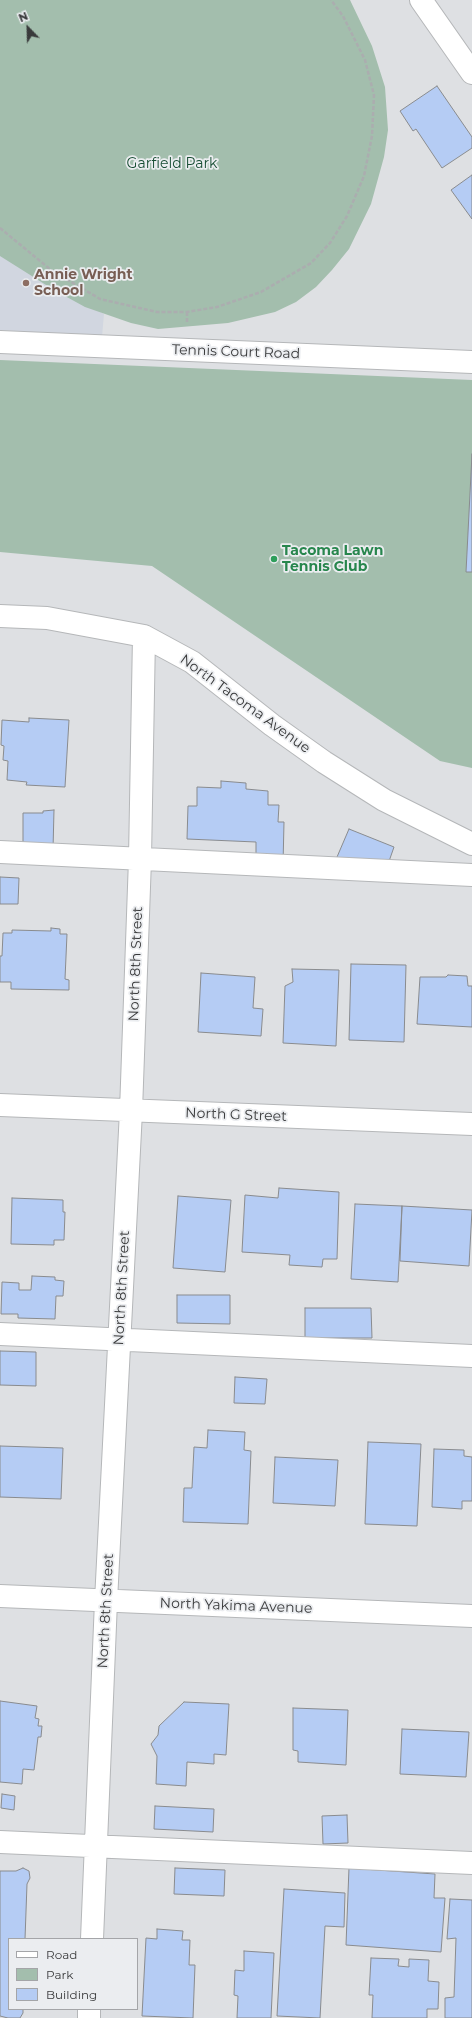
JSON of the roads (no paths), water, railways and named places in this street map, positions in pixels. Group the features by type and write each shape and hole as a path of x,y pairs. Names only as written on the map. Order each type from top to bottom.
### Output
{"street":[{"path":"421,0 472,73"},
{"name":"Tennis Court Road","path":"0,342 472,362"},
{"name":"North Tacoma Avenue","path":"0,616 47,618 144,636 192,662 272,725 324,762 384,800 472,844"},
{"name":"North 8th Street","path":"92,1938 106,1601 131,1111 140,859 144,636"},
{"path":"0,852 448,876 472,875"},
{"name":"North G Street","path":"0,1104 131,1111 472,1124"},
{"path":"0,1334 472,1356"},
{"name":"North Yakima Avenue","path":"0,1596 472,1616"},
{"path":"0,1842 472,1863"}],"place":[{"name":"Annie Wright School","path":"26,283"},
{"name":"Tacoma Lawn Tennis Club","path":"274,559"}],"park label":[{"name":"Garfield Park","path":"172,164"}]}
